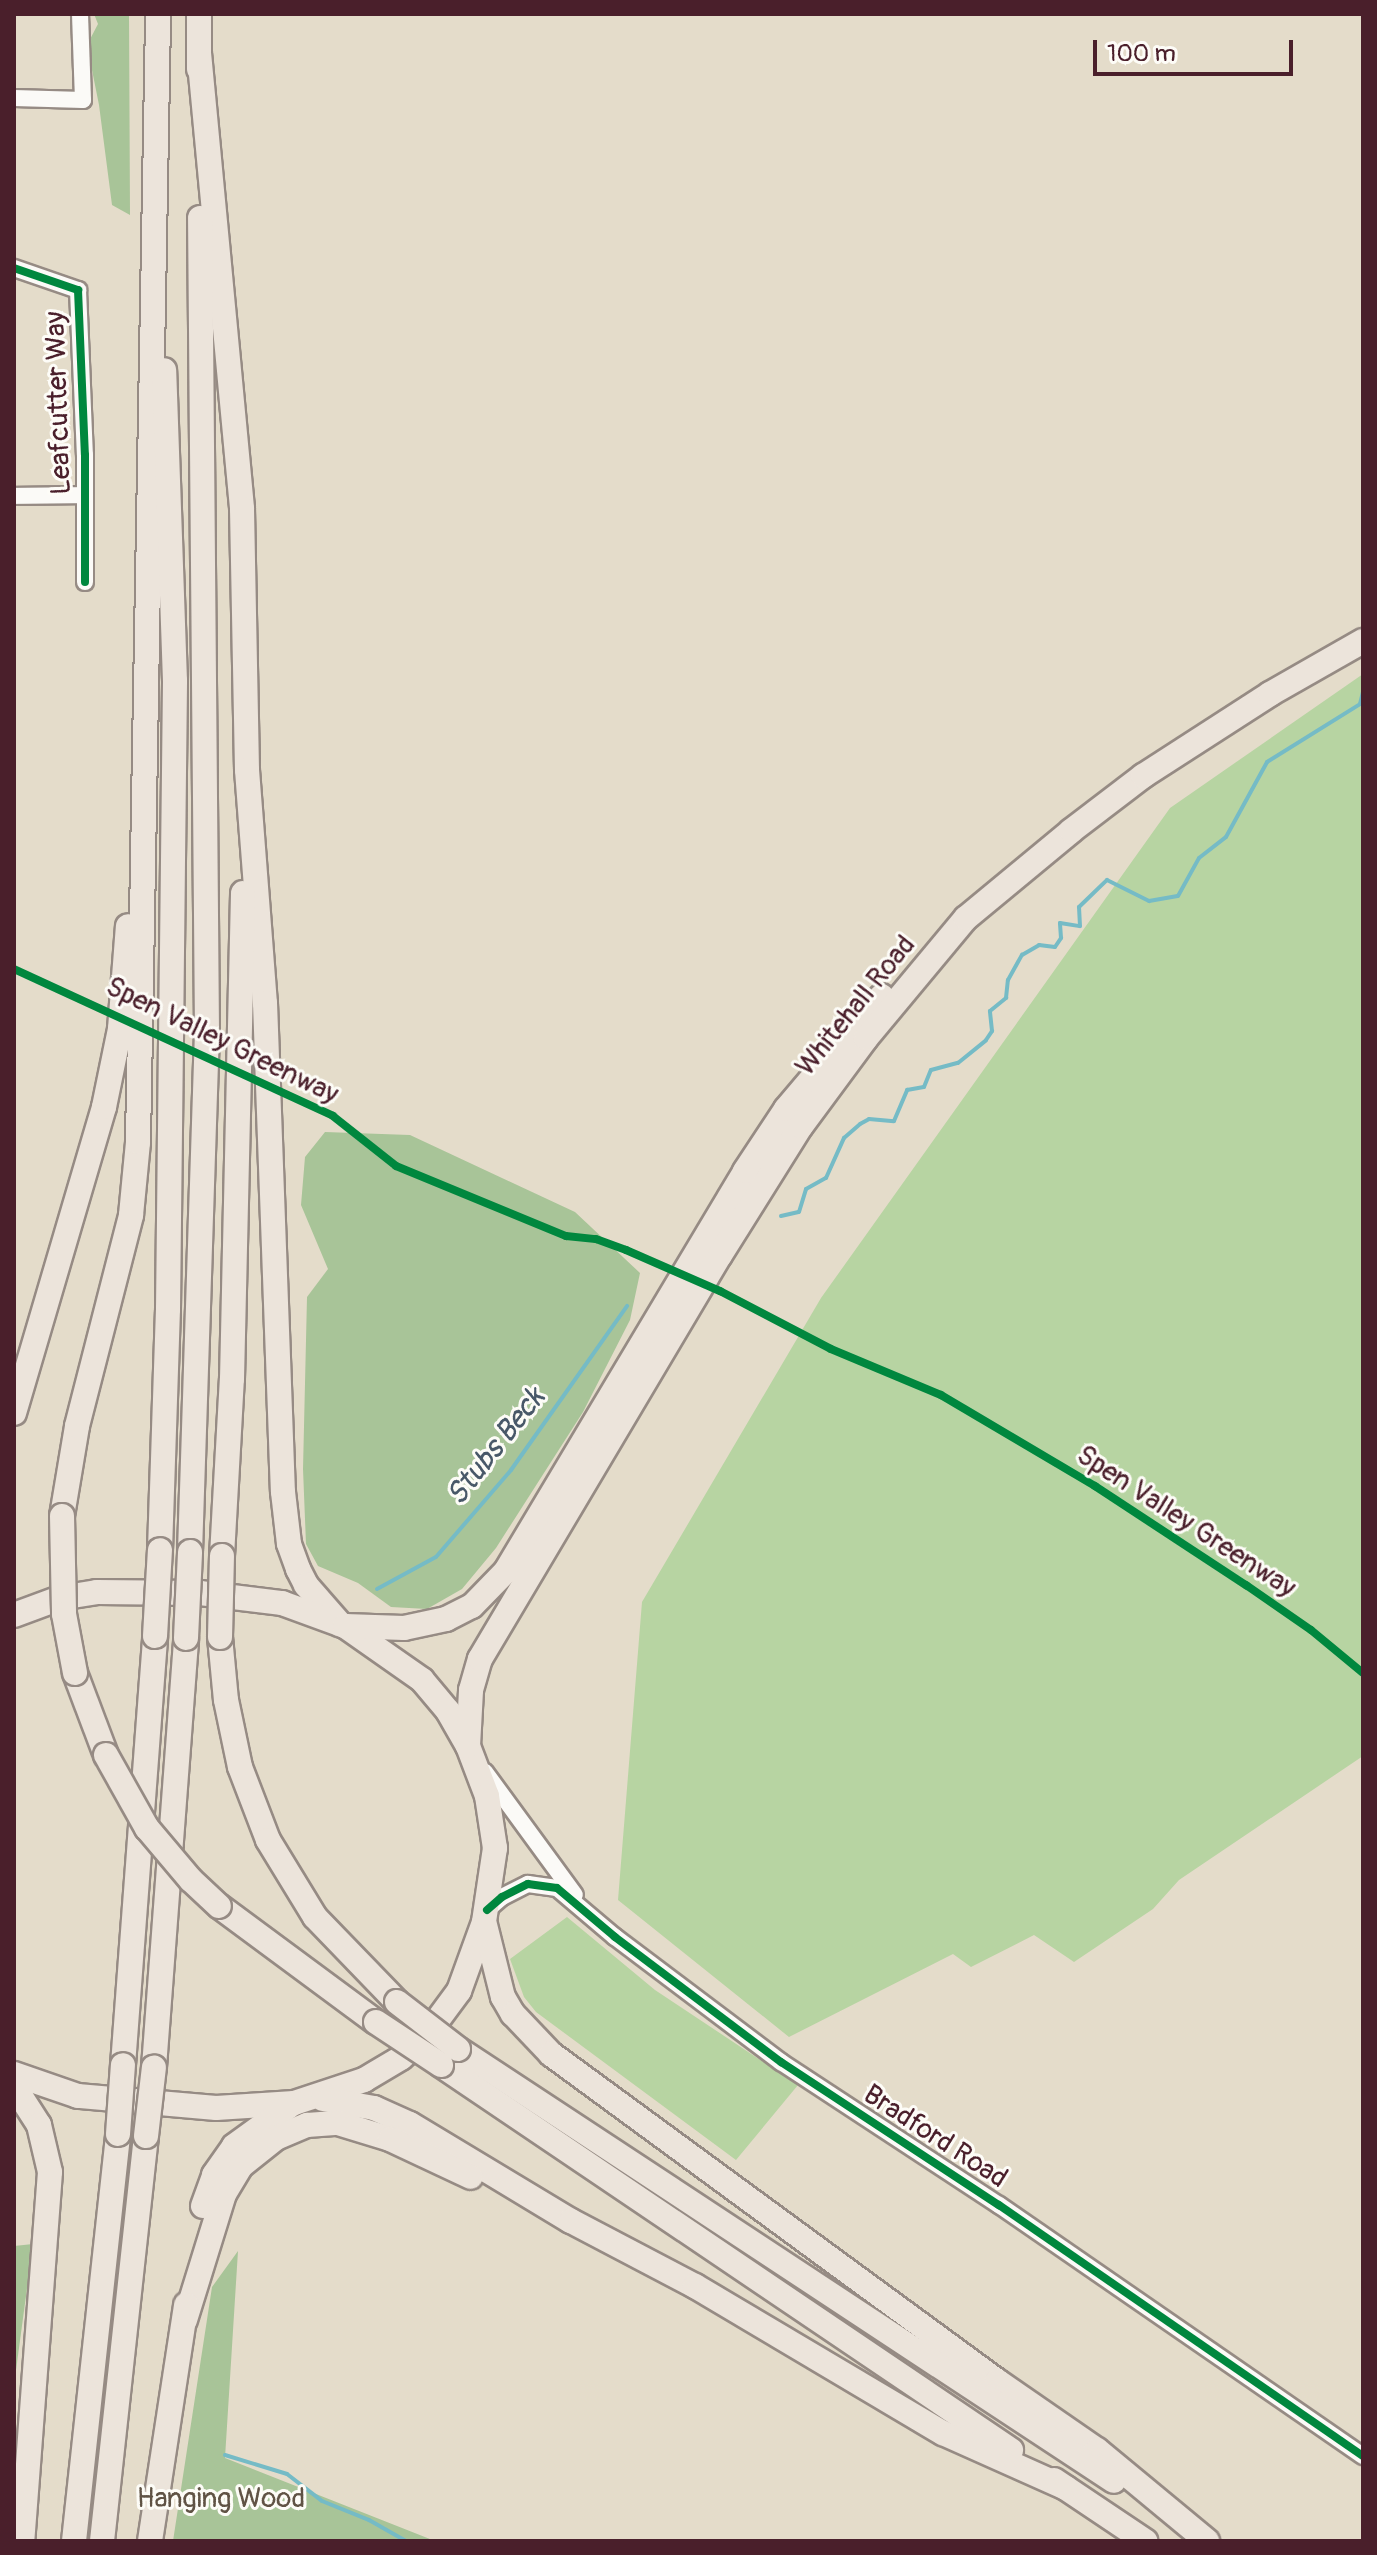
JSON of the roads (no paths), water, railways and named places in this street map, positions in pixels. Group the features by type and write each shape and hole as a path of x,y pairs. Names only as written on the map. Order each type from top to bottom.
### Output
{"highway":[{"path":"158,14 142,746 143,916 138,1142 131,1215 77,1426 62,1516 64,1614 75,1673 106,1755 147,1828 191,1880 219,1906 376,2022 450,2057 1206,2541"},
{"path":"102,2541 154,2067 190,1552 207,1031 199,14"},
{"path":"199,53 242,509 247,770 232,1379 220,1637 226,1700 240,1767 268,1840 315,1917 450,2057 1145,2541"},
{"path":"74,2541 118,2134 155,1636 168,1309 175,681 155,92"},
{"name":"Whitehall Road","path":"470,1750 471,1690 480,1659 666,1342 801,1126 866,1038 966,918 1143,776 1270,694 1363,641"},
{"path":"14,1413 104,1107 120,1029 142,746"},
{"path":"150,2541 201,2212 214,2175 246,2135 303,2101 375,2074 425,2037 459,1991 486,1916 494,1831 487,1796 470,1750 448,1711 429,1687 342,1625 306,1585 289,1544 283,1492 265,1003 247,770"},
{"path":"14,1615 60,1598 130,1591 200,1593 282,1603 342,1625 404,1628 446,1619 472,1606 496,1582 521,1549 672,1291 786,1109 909,967 966,918"},
{"path":"486,1916 503,1997 551,2054 997,2381 1097,2450 1206,2541"},
{"path":"14,2074 49,2089 104,2099 216,2108 303,2101 358,2104 394,2116 571,2221 747,2316 943,2433 1066,2488"},
{"path":"14,2086 39,2125 50,2172 22,2541"},
{"path":"185,2320 218,2208 231,2179 263,2145 307,2125 338,2123 367,2130 523,2204 571,2221"}],"street":[{"path":"14,98 83,100 80,14"},
{"name":"Leafcutter Way","path":"14,268 78,290 85,582"},
{"path":"14,496 85,495"},
{"name":"Bradford Road","path":"470,1750 589,1914"},
{"name":"Bradford Road","path":"486,1916 516,1889 538,1884 557,1888 781,2062 999,2205 1363,2456"}],"waterway":[{"name":"Stubs Beck","path":"781,1216 799,1212 806,1189 826,1178 844,1138 860,1124 869,1119 894,1121 907,1090 924,1087 931,1070 958,1063 986,1040 992,1031 990,1011 1006,998 1008,980 1022,955 1039,945 1055,947 1061,938 1060,923 1080,926 1079,907 1107,880 1149,901 1178,896 1199,858 1226,837 1267,762 1360,704 1363,692"},
{"name":"Stubs Beck","path":"377,1589 436,1557 511,1470 627,1306"},
{"path":"225,2455 287,2474 322,2501 369,2520 406,2541"}],"park label":[{"name":"Hanging Wood","path":"221,2499"}]}
